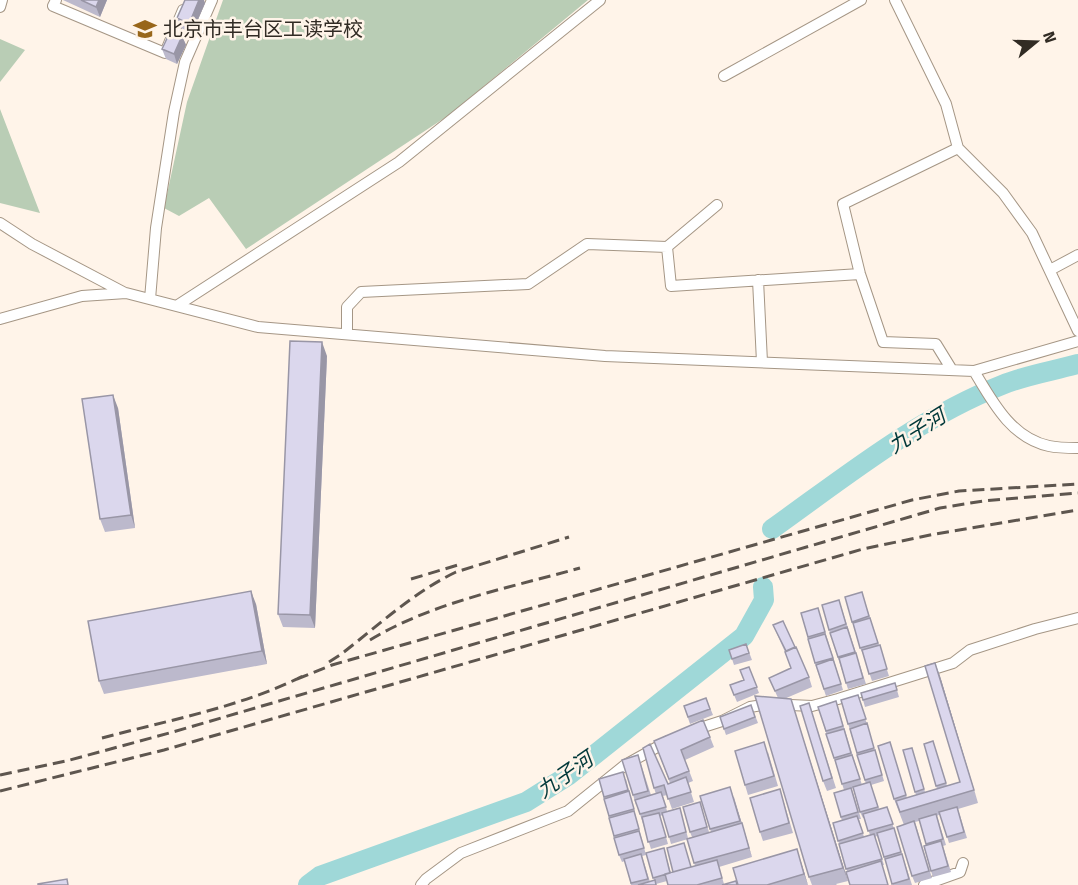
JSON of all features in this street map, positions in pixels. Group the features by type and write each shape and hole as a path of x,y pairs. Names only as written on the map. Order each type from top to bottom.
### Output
{"street":[{"path":"0,7 2,0"},
{"path":"56,0 53,6 165,53 186,3"},
{"path":"150,299 156,228 184,62 212,0"},
{"path":"178,305 399,162 600,0"},
{"path":"724,76 861,0"},
{"path":"895,0 946,104 958,148 1003,193 1032,233 1078,331"},
{"path":"952,370 936,344 883,342 860,274 843,204 958,148"},
{"path":"347,334 347,307 361,292 528,284 586,244 667,247 717,205"},
{"path":"0,223 32,244 126,293 258,327 605,356 974,371 1078,341"},
{"path":"667,247 671,286 860,274"},
{"path":"1050,270 1078,255"},
{"path":"758,280 762,362"},
{"path":"0,319 82,296 126,293"},
{"path":"974,371 1000,414 1023,434 1048,446 1078,448"},
{"path":"689,732 722,721 750,707 769,704 812,706 838,699 953,663 970,650 1078,618"},
{"path":"421,885 461,854 568,811 624,765 677,736"},
{"path":"924,885 960,872 963,863"}],"green space":[{"path":"223,0 588,0 449,115 246,249 209,198 179,216 164,208 187,102"},
{"path":"0,39 25,50 0,82"},
{"path":"0,109 40,213 0,203"}],"building":[{"path":"81,0 99,0 96,7"},
{"path":"185,0 199,0 189,24 177,18"},
{"path":"171,30 182,36 174,54 162,49"},
{"path":"290,341 322,342 310,615 278,614"},
{"path":"113,395 131,515 100,519 82,399"},
{"path":"251,591 262,651 99,681 88,621"},
{"path":"862,592 869,616 852,622 845,597"},
{"path":"839,600 846,624 829,630 822,605"},
{"path":"818,608 825,632 808,637 801,613"},
{"path":"870,618 878,643 860,648 853,623"},
{"path":"783,621 795,647 786,651 773,625"},
{"path":"847,627 855,652 838,657 830,633"},
{"path":"825,634 833,658 815,663 808,639"},
{"path":"746,644 749,653 732,659 729,650"},
{"path":"880,645 887,669 869,674 862,650"},
{"path":"796,647 809,677 775,691 769,678 791,668 785,652"},
{"path":"856,653 863,678 846,683 839,658"},
{"path":"833,659 841,684 824,689 816,665"},
{"path":"935,663 974,790 900,812 896,801 960,782 925,666"},
{"path":"749,667 757,687 734,695 730,685 744,680 740,670"},
{"path":"895,683 897,690 863,700 861,693"},
{"path":"858,695 866,719 848,724 841,700"},
{"path":"755,696 791,699 843,868 809,877"},
{"path":"706,698 710,709 688,717 684,706"},
{"path":"836,701 843,726 826,731 818,707"},
{"path":"809,703 832,778 823,781 800,706"},
{"path":"751,705 755,717 724,729 720,717"},
{"path":"703,720 710,737 681,750 689,771 669,779 654,741"},
{"path":"867,723 874,748 857,753 850,729"},
{"path":"844,729 851,753 834,758 826,734"},
{"path":"933,741 946,783 936,786 924,744"},
{"path":"764,742 774,776 745,785 735,751"},
{"path":"890,742 906,795 894,799 878,746"},
{"path":"650,744 668,784 686,777 691,792 668,799 664,785 654,788 643,748"},
{"path":"912,748 924,789 915,792 903,750"},
{"path":"875,750 882,775 865,780 857,755"},
{"path":"638,755 648,791 633,795 622,760"},
{"path":"852,755 860,779 842,784 835,760"},
{"path":"623,772 628,790 604,797 599,779"},
{"path":"870,782 878,807 860,812 853,787"},
{"path":"730,787 740,821 710,829 700,796"},
{"path":"851,788 858,812 841,817 834,793"},
{"path":"780,789 789,823 760,832 750,798"},
{"path":"629,791 634,809 609,816 604,799"},
{"path":"661,792 666,807 640,814 635,800"},
{"path":"700,802 707,827 690,832 683,807"},
{"path":"887,807 893,824 868,831 863,814"},
{"path":"957,807 964,832 947,837 939,812"},
{"path":"680,808 686,832 669,837 662,813"},
{"path":"634,811 639,829 614,836 609,818"},
{"path":"659,813 666,837 648,842 642,817"},
{"path":"936,814 943,839 926,844 919,819"},
{"path":"857,816 863,833 838,841 833,823"},
{"path":"914,821 929,871 912,876 897,827"},
{"path":"742,823 749,848 694,863 687,839"},
{"path":"894,828 901,852 884,857 877,833"},
{"path":"639,831 644,848 619,855 614,838"},
{"path":"874,834 882,859 846,869 839,844"},
{"path":"941,841 948,866 931,871 924,846"},
{"path":"684,843 691,867 673,872 667,848"},
{"path":"664,848 670,873 653,878 646,853"},
{"path":"797,849 804,874 767,885 738,885 733,868"},
{"path":"641,854 648,879 631,883 624,859"},
{"path":"902,854 909,879 892,884 885,859"},
{"path":"717,860 722,878 697,885 668,885 665,874"},
{"path":"881,861 888,885 850,885 846,872"},
{"path":"67,879 68,885 38,885 38,884"},
{"path":"655,880 656,885 638,885"},
{"path":"736,881 737,885 722,885"}],"waterway":[{"name":"九子河","path":"772,529 855,469 941,414 1011,382 1078,364"},
{"name":"九子河","path":"308,885 320,876 526,802 569,775 744,636 764,600 763,587"}],"railway":[{"path":"297,679 332,665 912,500 959,491 1078,484"},
{"path":"0,775 70,760 173,732 940,508 983,501 1078,493"},
{"path":"0,791 164,750 863,549 935,534 1078,510"},
{"path":"329,662 440,580 456,572 569,537"},
{"path":"411,579 458,565"},
{"path":"370,640 394,627 445,606 580,568"},
{"path":"102,738 231,704 305,675"}],"place":[{"name":"北京市丰台区工读学校","path":"145,29"}]}
